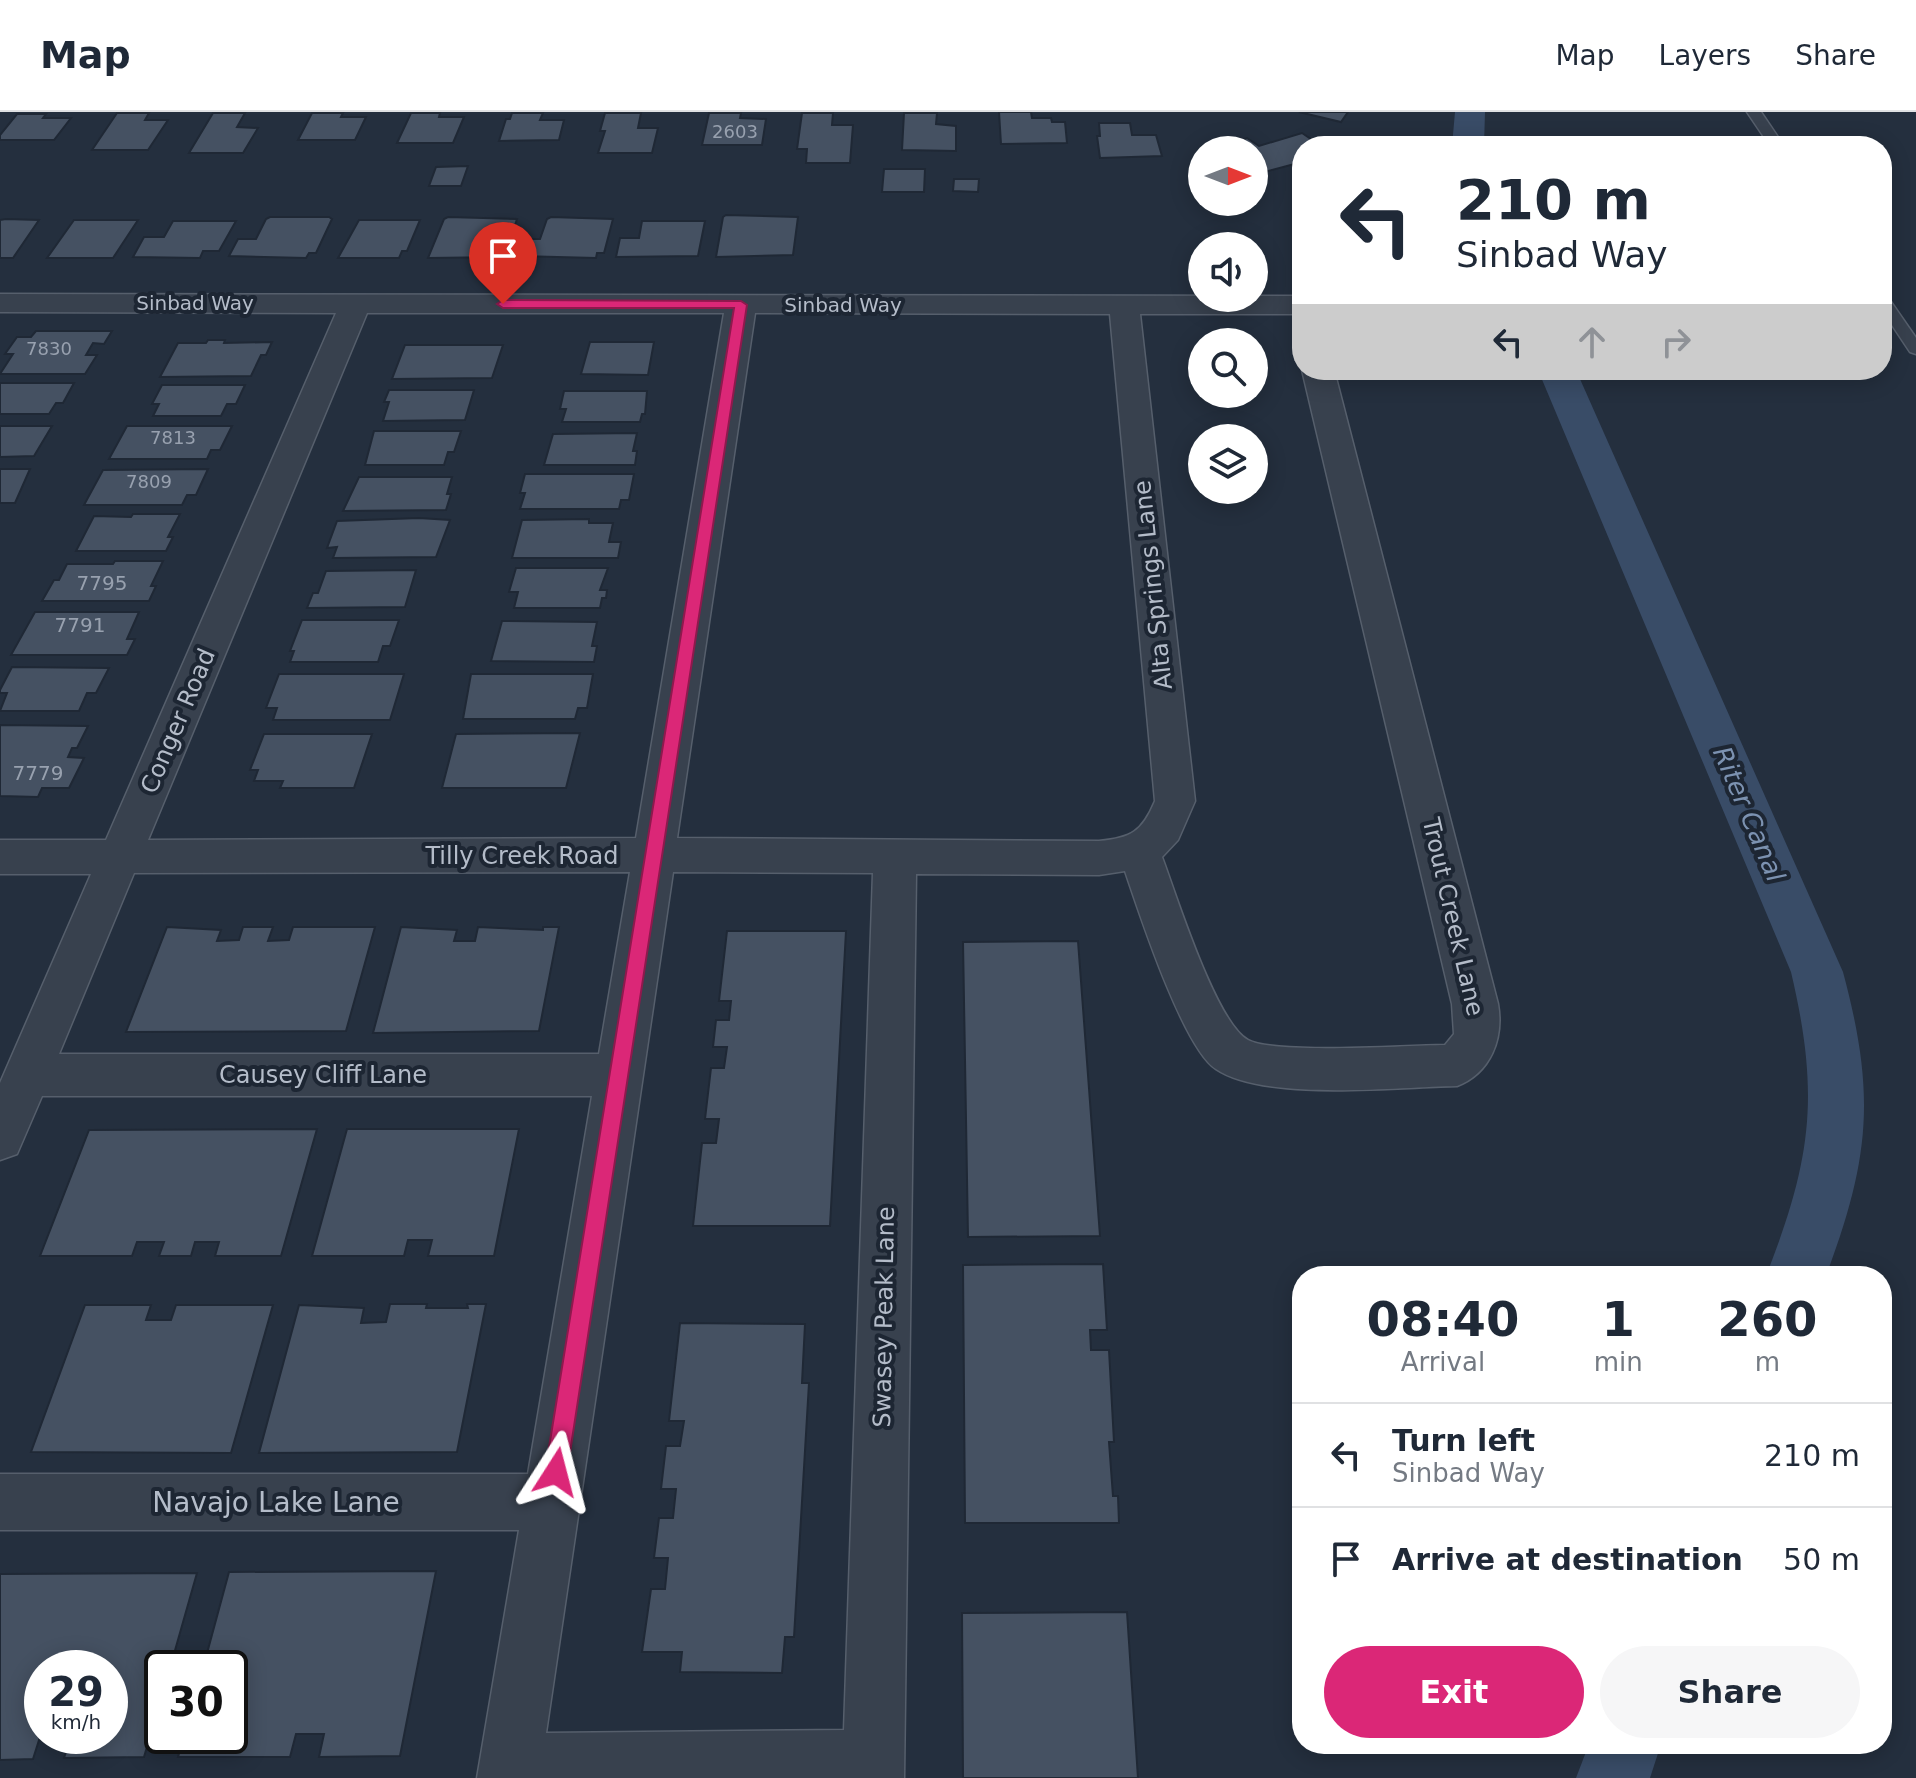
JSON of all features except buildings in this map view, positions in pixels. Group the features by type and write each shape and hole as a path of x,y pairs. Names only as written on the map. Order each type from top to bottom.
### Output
{"street":[{"name":"Sinbad Way","path":"0,303 1292,305"},
{"name":"Conger Road","path":"0,1138 355,304"},
{"path":"741,305 509,1771 873,1770"},
{"name":"Alta Springs Lane","path":"1124,306 1175,801 1164,830 1138,850"},
{"name":"Trout Creek Lane","path":"1138,850 1205,1020 1231,1055 1268,1067 1457,1065 1477,1042 1479,1023 1475,1004 1320,380"},
{"name":"Tilly Creek Road","path":"0,857 654,855 1099,858 1138,850"},
{"name":"Swasey Peak Lane","path":"873,1770 895,857"},
{"name":"Causey Cliff Lane","path":"27,1075 619,1075"},
{"name":"Navajo Lake Lane","path":"0,1502 551,1502"}],"lane":[{"path":"1754,112 1770,136"},
{"path":"1892,314 1916,349"}],"waterway":[{"name":"Riter Canal","path":"1469,136 1470,112"},
{"name":"Riter Canal","path":"1561,380 1817,972 1835,1067 1837,1115 1832,1163 1825,1192 1800,1266"},
{"name":"Riter Canal","path":"1613,1778 1621,1754"}],"route":[{"path":"503,304 741,305 556,1472"}]}
